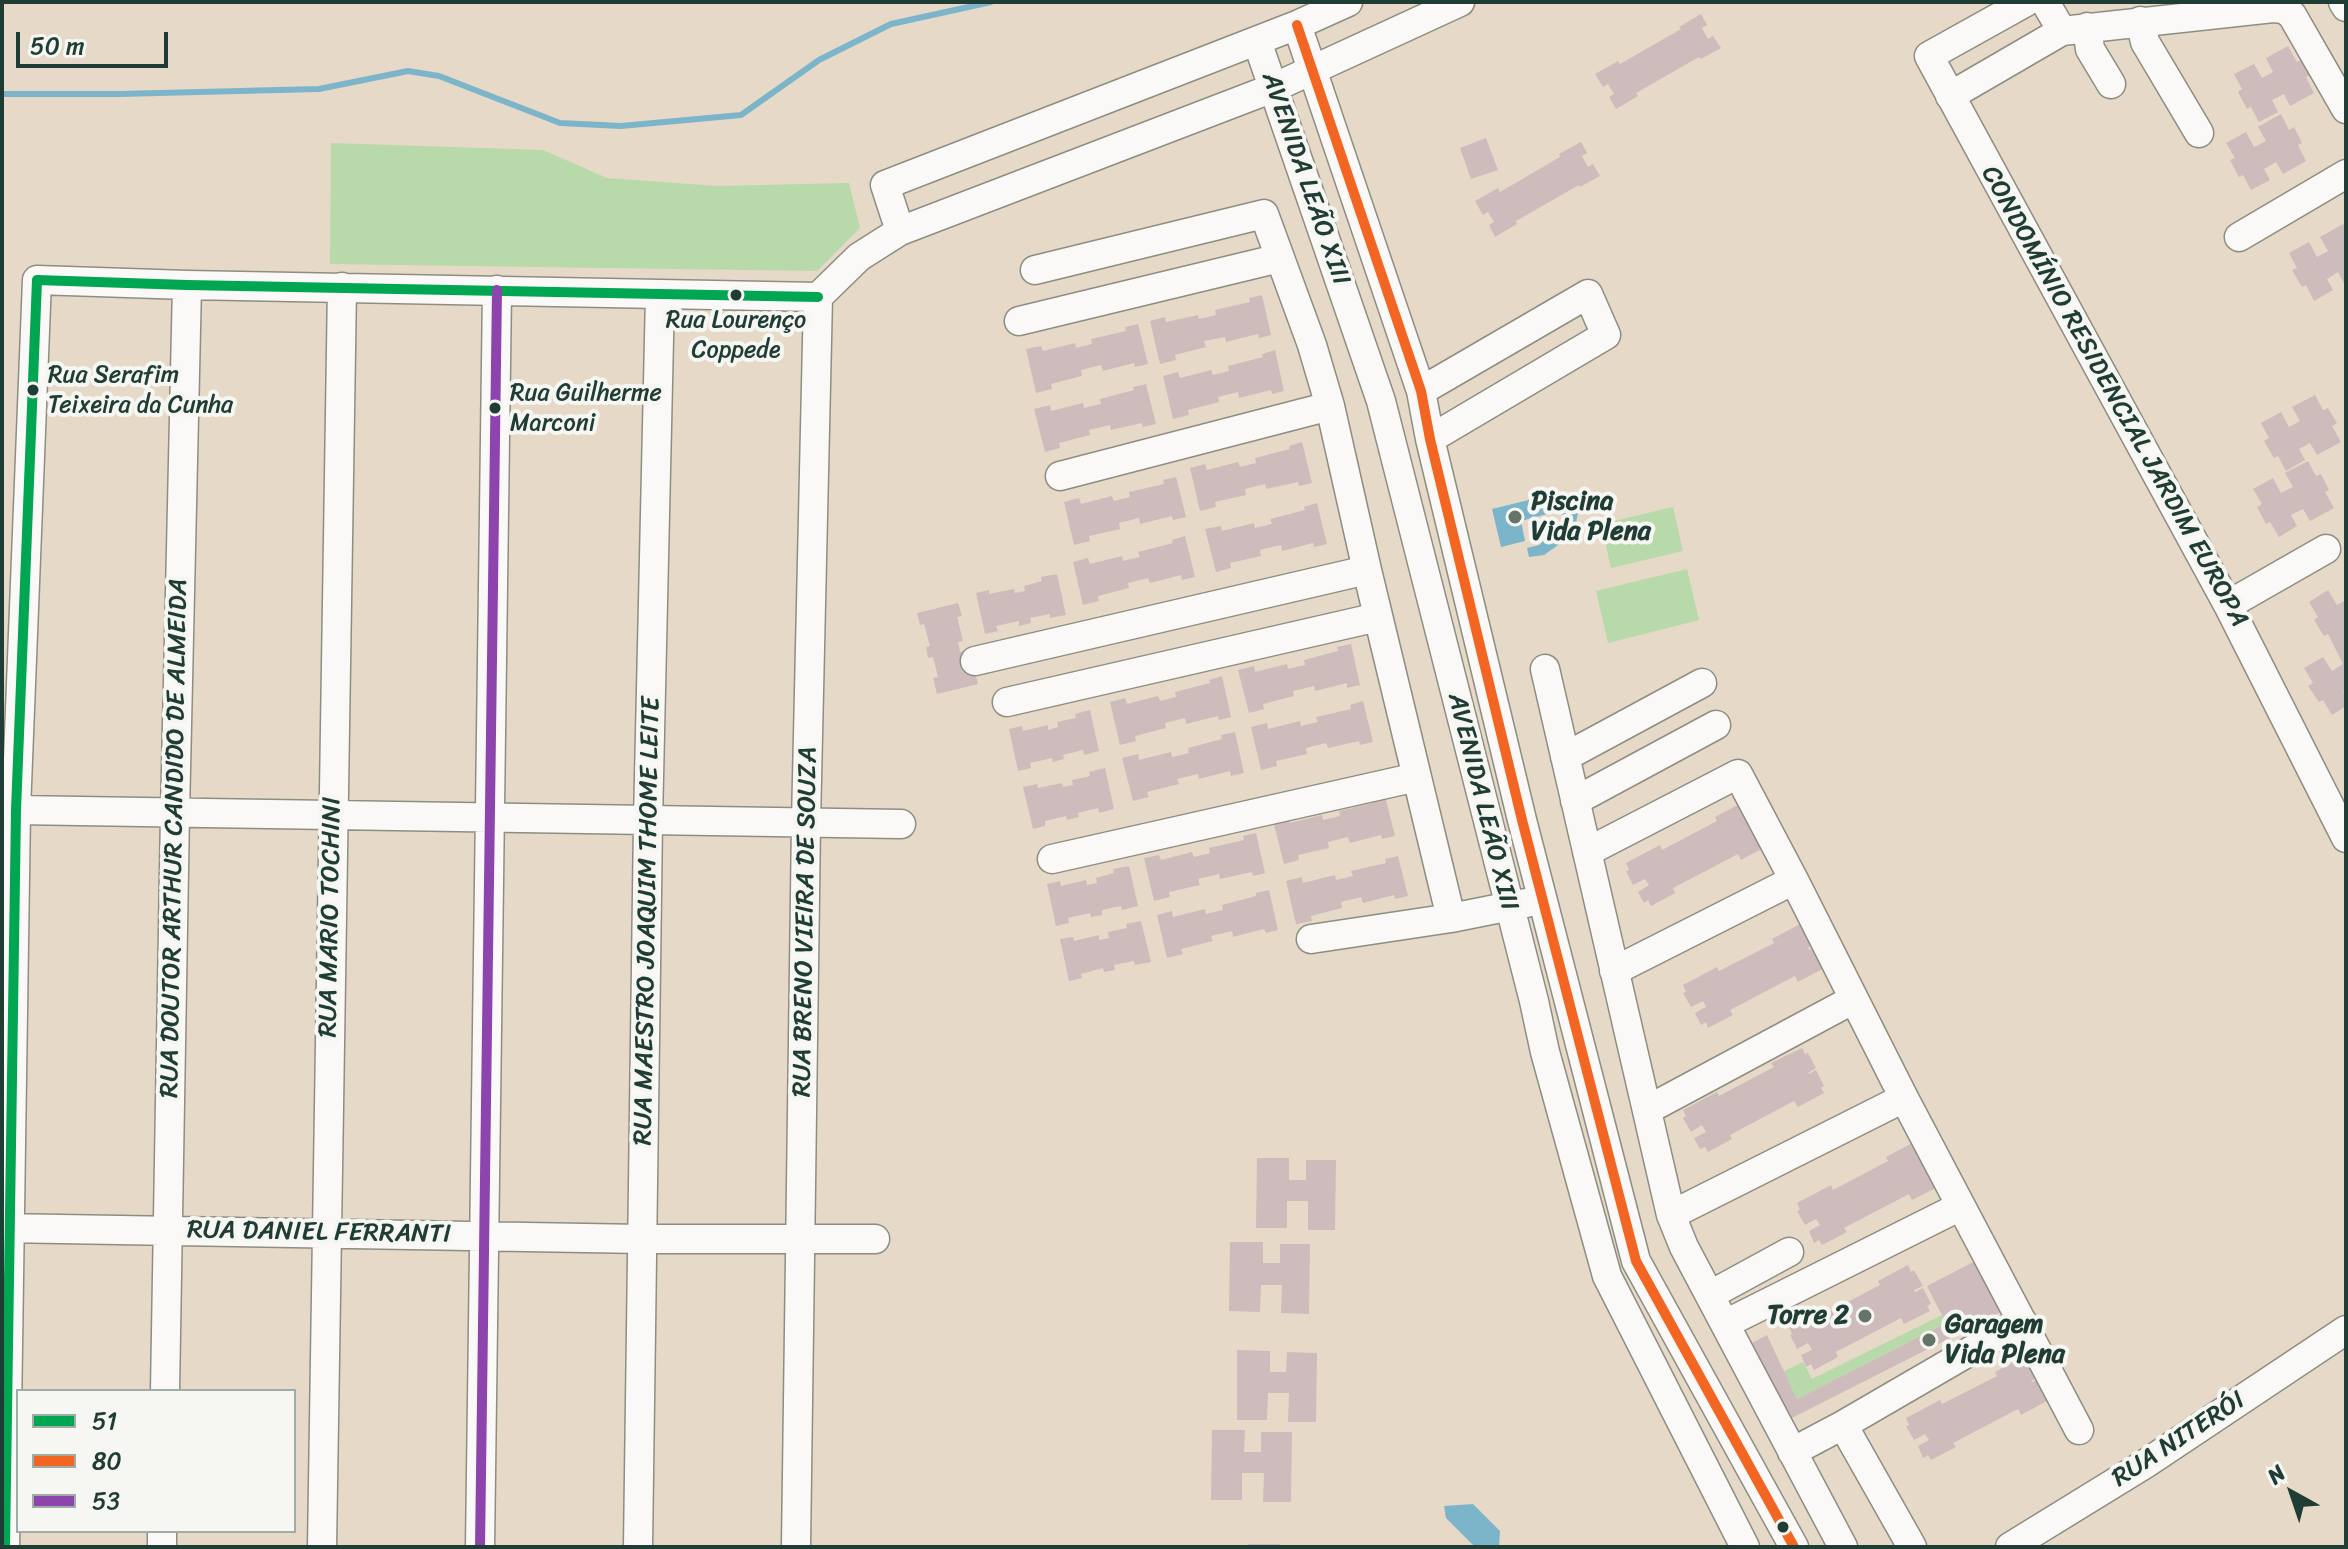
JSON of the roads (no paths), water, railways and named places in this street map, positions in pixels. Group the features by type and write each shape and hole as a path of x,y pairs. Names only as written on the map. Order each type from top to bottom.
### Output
{"street":[{"path":"900,231 885,185 1257,41 1348,2"},
{"path":"5,1547 7,964 37,280 818,297 859,257 900,231 1273,88 1460,2"},
{"name":"CONDOMÍNIO RESIDENCIAL JARDIM EUROPA","path":"2026,2 1929,56 2228,605 2346,838"},
{"path":"2045,2 2075,29 2111,84"},
{"path":"1950,96 2075,29 2126,15 2273,8 2284,9 2292,15 2346,109"},
{"path":"2126,15 2199,133"},
{"name":"AVENIDA LEÃO XIII","path":"1297,25 1421,391 1522,820 1636,1261 1794,1547"},
{"name":"AVENIDA LEÃO XIII","path":"1257,41 1381,401 1545,1052 1607,1276 1745,1547"},
{"path":"2239,237 2346,174"},
{"path":"1035,270 1264,214 1312,345 1330,406 1451,918"},
{"path":"1019,321 1280,258"},
{"path":"1338,277 1378,263"},
{"name":"RUA DOUTOR ARTHUR CANDIDO DE ALMEIDA","path":"165,1389 187,285"},
{"name":"RUA MARIO TOCHINI","path":"322,1547 342,287"},
{"path":"480,1547 497,290"},
{"path":"1421,391 1588,294 1606,335 1430,439"},
{"name":"RUA MAESTRO JOAQUIM THOME LEITE","path":"638,1547 648,821 660,295"},
{"name":"RUA BRENO VIEIRA DE SOUZA","path":"796,1547 806,823 818,297"},
{"path":"1060,476 1330,406"},
{"path":"2228,605 2326,549"},
{"path":"975,661 1367,570"},
{"path":"1007,702 1378,617"},
{"path":"1545,669 1671,1215 1684,1247 1843,1547"},
{"path":"1565,757 1702,683"},
{"path":"1575,801 1716,725"},
{"path":"1587,852 1738,774 2079,1430"},
{"path":"1052,859 1417,777"},
{"path":"16,810 901,824"},
{"path":"1614,971 1794,880"},
{"path":"1311,939 1451,918 1543,900"},
{"path":"1647,1110 1854,999"},
{"path":"1671,1215 1904,1098"},
{"path":"1725,1324 1961,1206"},
{"name":"RUA DANIEL FERRANTI","path":"5,1228 643,1239 875,1239"},
{"path":"1710,1295 1789,1252"},
{"path":"1792,1452 2022,1321"},
{"name":"RUA NITERÓI","path":"2010,1547 2145,1464 2346,1330"},
{"path":"1843,1425 1912,1547"}],"water":[{"name":"Piscina Vida Plena","path":"1553,494 1554,512 1521,521 1525,541 1501,547 1492,509"},
{"name":"Piscina Vida Plena","path":"1558,497 1569,502 1578,512 1575,529 1563,516"},
{"path":"1552,533 1561,543 1544,555 1529,557 1527,548 1539,545"},
{"path":"1473,1504 1500,1531 1499,1547 1475,1547 1446,1518 1444,1506"}],"waterway":[{"path":"2,94 319,89 408,71 439,76 560,123 621,126 741,115 819,60 891,24 991,2"}],"place":[{"name":"Rua Lourenço Coppede","path":"736,295"},
{"name":"Rua Serafim Teixeira da Cunha","path":"33,390"},
{"name":"Rua Guilherme Marconi","path":"495,408"},
{"name":"Piscina Vida Plena","path":"1515,517"},
{"name":"Torre 2","path":"1865,1316"},
{"name":"Garagem Vida Plena","path":"1929,1340"}]}
